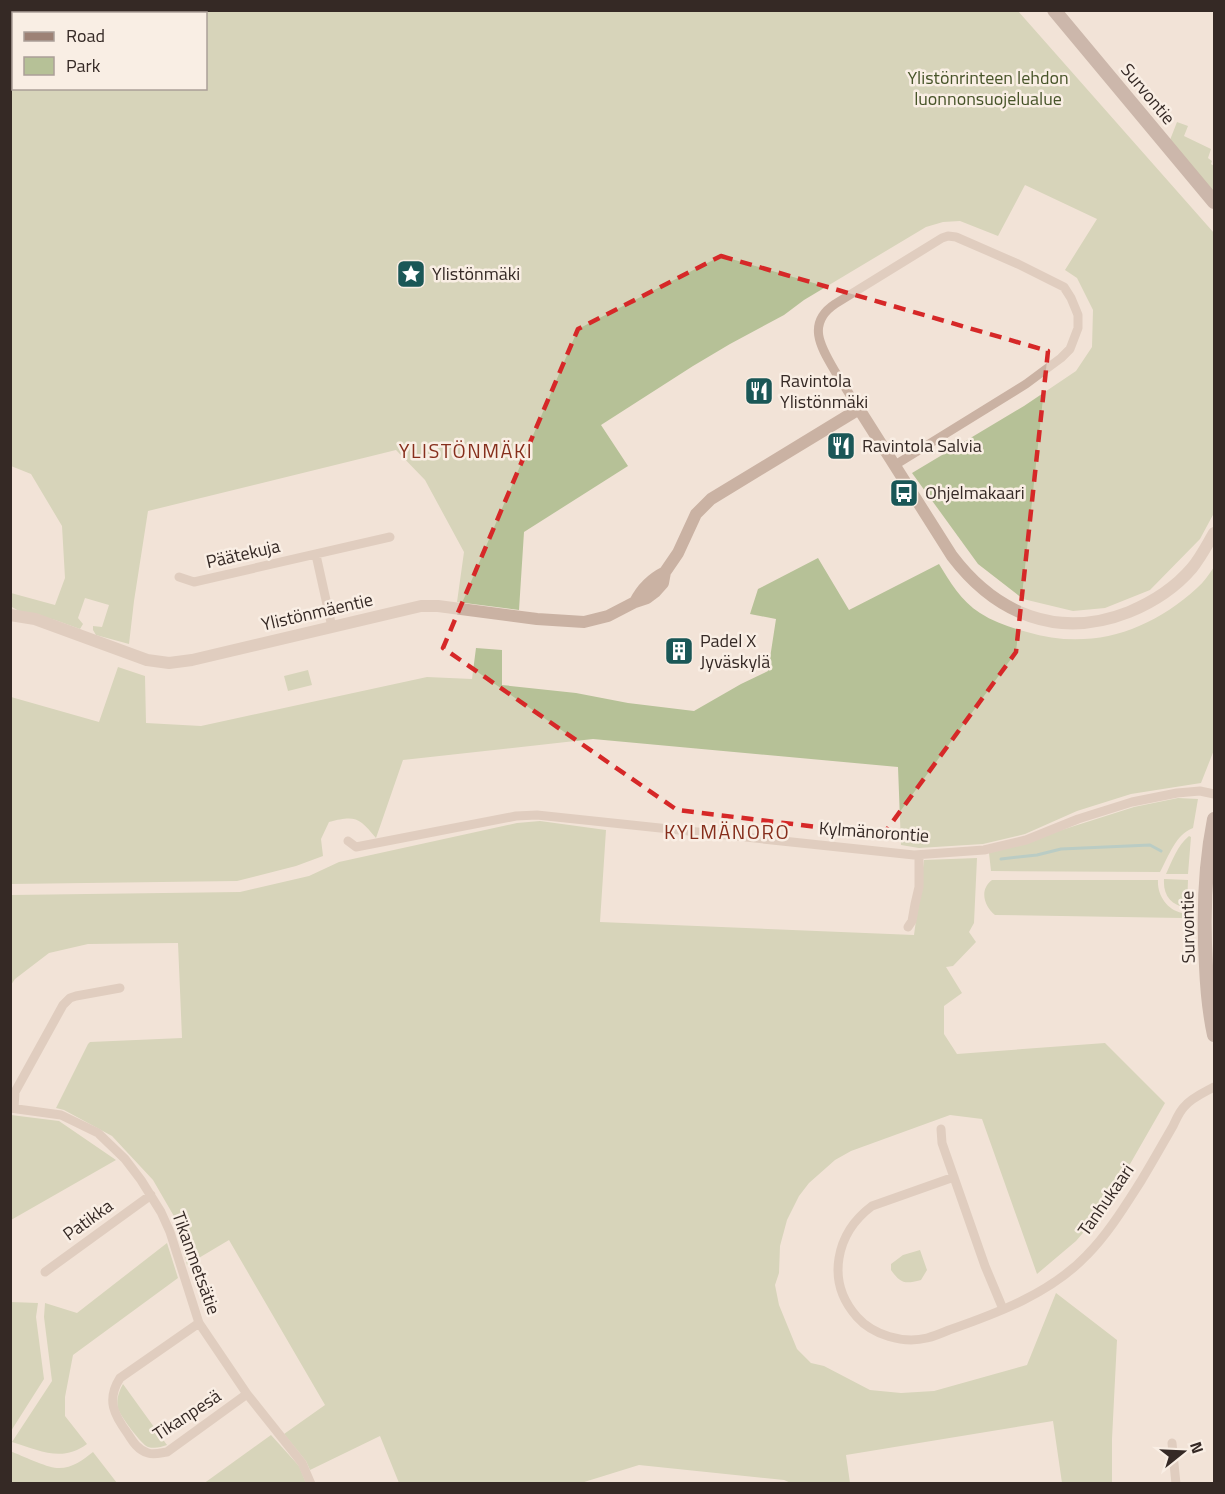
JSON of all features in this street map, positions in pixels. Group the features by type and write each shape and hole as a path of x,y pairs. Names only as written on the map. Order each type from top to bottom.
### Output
{"main road":[{"name":"Survontie","path":"1054,10 1215,201"},
{"name":"Survontie","path":"1215,819 1205,874 1203,925 1208,998 1215,1035"}],"street":[{"path":"895,465 1026,384 1061,358 1070,349 1078,328 1078,315 1064,287 956,237 942,238 827,309 821,318 817,332 821,348 952,556 964,572 978,586 1015,610 1043,621 1076,624 1122,615 1158,598 1185,575 1215,533"},
{"name":"Ylistönmäentie","path":"10,615 34,619 147,660 170,663 192,660 421,606 584,622 608,616 635,602 641,590 665,572 678,553 696,514 711,500 859,409"},
{"name":"Päätekuja","path":"179,577 194,582 390,537"},
{"path":"316,555 332,627"},
{"name":"Kylmänorontie","path":"348,841 356,847 516,816 537,815 919,855 984,850 1026,840 1078,819 1132,802 1177,793 1200,791 1215,794"},
{"path":"908,927 912,921 919,887 919,855"},
{"path":"12,1108 15,1092 63,1005 76,996 120,988"},
{"name":"Tanhukaari","path":"954,1177 872,1206 862,1213 847,1233 839,1254 840,1286 847,1305 869,1329 890,1337 927,1338 1016,1304 1055,1282 1088,1255 1118,1217 1184,1106 1215,1087"},
{"name":"Tikanmetsätie","path":"12,1108 61,1115 98,1133 141,1180 161,1212 170,1232 199,1323 247,1394 302,1463 311,1484"},
{"path":"941,1129 942,1143 985,1266 1003,1309"},
{"name":"Patikka","path":"45,1272 151,1195"},
{"name":"Tikanpesä","path":"199,1323 120,1378 114,1386 113,1412 122,1426 138,1448 148,1453 167,1452 247,1394"},
{"path":"1172,1443 1176,1484"}],"highlighted area":[{"path":"721,256 1048,351 1016,652 883,835 677,810 443,648 578,329"}],"green space":[{"name":"Ylistönrinteen lehdon luonnonsuojelualue","path":"10,11 1018,11 1214,233 1214,513 1200,539 1150,590 1105,608 1073,611 1023,599 978,564 912,473 1024,406 1076,371 1092,347 1093,310 1077,278 1065,270 1097,219 1025,185 998,236 960,221 943,222 926,227 804,300 784,315 693,366 601,425 628,466 524,532 519,610 457,602 464,552 425,480 396,450 148,511 129,644 96,635 93,626 102,627 109,605 85,598 78,618 83,624 80,629 12,607 11,593 55,605 65,578 62,526 31,474 11,466"},
{"path":"1177,122 1188,126 1184,136 1211,149 1208,158 1214,166 1214,195 1170,140"},
{"path":"818,558 849,610 939,564 962,597 985,616 1027,632 1073,639 1118,634 1159,616 1197,588 1214,567 1214,750 1201,783 1131,794 1077,811 1025,834 983,844 919,848 901,845 898,767 593,739 403,760 376,838 361,822 356,820 345,819 329,822 321,839 323,856 296,866 237,881 11,884 11,697 99,722 118,667 145,676 146,723 201,726 427,677 472,679 476,648 502,650 502,685 576,693 628,703 694,711 768,671 776,619 750,614 758,589"},
{"path":"308,670 312,685 288,691 284,676"},
{"path":"1178,798 1198,799 1193,828 1177,841 1160,872 991,871 989,853 1134,807"},
{"path":"540,821 606,830 600,922 914,935 924,860 977,858 974,923 969,932 976,942 953,966 946,967 962,993 944,1006 944,1034 957,1054 1105,1043 1165,1103 1106,1206 1076,1241 1037,1274 982,1119 950,1115 851,1151 835,1160 809,1183 799,1196 787,1220 780,1246 779,1273 775,1285 779,1305 797,1349 811,1363 824,1366 870,1390 901,1393 934,1391 1027,1365 1056,1293 1117,1340 1112,1483 1062,1483 1053,1421 846,1455 850,1483 791,1483 784,1480 639,1465 581,1483 399,1483 380,1436 310,1470 306,1461 284,1434 325,1405 229,1240 187,1265 175,1218 153,1180 112,1136 56,1108 90,1042 182,1038 178,943 88,944 49,953 15,979 11,985 11,895 240,892 309,876 339,862 517,823"},
{"path":"1189,836 1191,837 1188,874 1166,874 1178,849"},
{"path":"1164,879 1188,880 1187,908 1169,899"},
{"path":"992,880 1158,880 1159,891 1164,901 1172,909 1182,913 1182,918 995,915 984,898 985,888"},
{"path":"11,1115 59,1121 116,1160 11,1220"},
{"path":"167,1243 178,1278 73,1355 65,1397 65,1416 87,1444 78,1450 59,1454 12,1442 52,1381 44,1317 45,1303 77,1313"},
{"path":"920,1250 927,1270 921,1280 907,1282 898,1278 891,1270 891,1264 903,1255"},
{"path":"11,1302 38,1303 36,1317 44,1379 11,1431"},
{"path":"123,1384 167,1445 156,1448 148,1447 141,1442 128,1425 117,1404"},
{"path":"271,1435 299,1466 306,1483 203,1484"},
{"path":"10,1451 40,1464 57,1468 81,1461 93,1452 117,1483 11,1483"}],"waterway":[{"path":"1001,859 1037,855 1061,849 1150,845 1161,851"}],"place":[{"name":"Ylistönmäki","path":"411,274"},
{"name":"Ravintola Ylistönmäki","path":"759,391"},
{"name":"Ravintola Salvia","path":"841,446"},
{"name":"Ohjelmakaari","path":"904,493"},
{"name":"Padel X Jyväskylä","path":"679,651"}],"district":[{"name":"YLISTÖNMÄKI","path":"466,451"},
{"name":"KYLMÄNORO","path":"727,832"}]}
